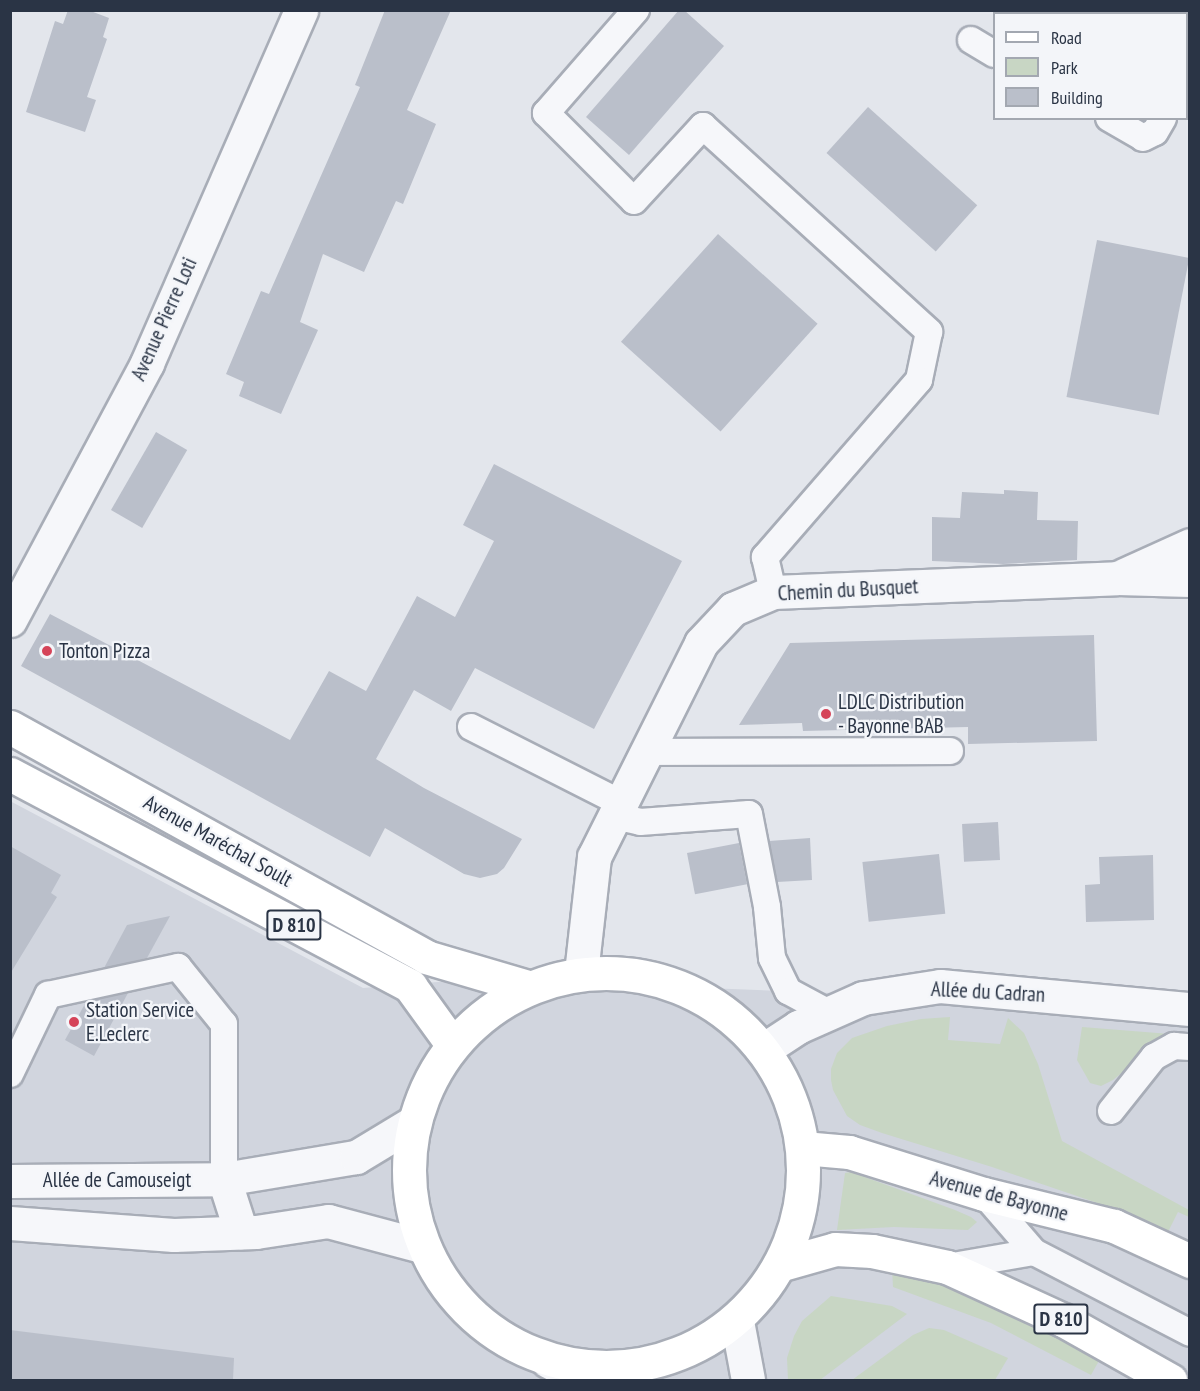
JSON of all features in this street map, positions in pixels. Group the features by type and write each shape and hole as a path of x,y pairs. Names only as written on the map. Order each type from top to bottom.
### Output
{"main road":[{"name":"Avenue Maréchal Soult","path":"10,727 426,957 528,987"},
{"name":"D 810","path":"10,774 410,986 452,1044"},
{"path":"581,973 632,974 682,987 727,1013 763,1050 789,1096 803,1148 801,1208 782,1264 754,1304 737,1321 660,1360 612,1370 548,1361 489,1332 449,1293 422,1246 408,1192 409,1140 414,1122 424,1089 452,1044 486,1011 528,987 581,973"},
{"name":"Avenue de Bayonne","path":"803,1148 849,1152 984,1194 1114,1226 1190,1261"},
{"name":"D 810","path":"782,1264 835,1249 872,1251 947,1267 1063,1320 1170,1380"}],"street":[{"name":"Avenue Pierre Loti","path":"10,620 147,363 301,10"},
{"path":"1117,578 1190,545"},
{"name":"Chemin du Busquet","path":"581,973 594,857 701,643 733,609 773,592 1117,578 1190,580"},
{"name":"Allée du Cadran","path":"763,1050 798,1027 862,998 940,986 1190,1009"},
{"name":"Allée de Camouseigt","path":"10,1181 224,1179 356,1157 414,1122"},
{"path":"224,1179 241,1232"},
{"path":"19,1219 174,1235 241,1232 328,1221 422,1246"},
{"path":"737,1321 748,1380"},
{"path":"548,1361 583,1380"}],"lane":[{"path":"636,10 546,113 634,201 703,126 928,332 919,380 765,557 773,592"},
{"path":"971,40 993,53"},
{"path":"1112,120 1143,138 1155,132 1161,120"},
{"path":"471,727 640,822 749,814 767,908 772,958 788,991 829,1013"},
{"path":"647,752 950,751"},
{"path":"10,1074 48,996 178,967 224,1024 224,1179"},
{"path":"1111,1111 1154,1057 1174,1046 1190,1047"},
{"path":"984,1194 1034,1252 1190,1333"},
{"path":"947,1267 1034,1252"}],"shaded area":[{"path":"10,801 363,988 475,979 1189,1007 1189,1380 11,1380"}],"green space":[{"path":"950,1017 948,1040 1000,1044 1008,1018 1024,1033 1038,1064 1062,1141 1189,1210 1189,1217 1178,1212 1167,1234 1109,1207 882,1133 860,1125 847,1116 833,1090 831,1069 837,1053 852,1038 887,1026 921,1019"},
{"path":"1082,1027 1170,1034 1113,1080 1101,1086 1090,1083 1077,1060"},
{"path":"851,1172 955,1210 977,1222 968,1230 894,1227 837,1230 845,1173"},
{"path":"892,1269 940,1284 1032,1322 1100,1359 1091,1375 991,1323 893,1287"},
{"path":"831,1296 892,1306 907,1314 820,1380 788,1380 787,1358 794,1336 802,1321"},
{"path":"929,1328 944,1330 1008,1358 995,1380 852,1380 913,1335"}],"building":[{"path":"68,10 88,10 109,18 103,37 107,39 87,97 96,100 85,132 26,112 55,21 63,24"},
{"path":"385,10 451,10 407,110 436,124 403,204 396,201 364,272 323,254 300,322 318,330 281,414 239,396 244,382 226,374 261,291 269,294 360,87 355,85"},
{"path":"679,10 684,10 724,46 629,155 586,117"},
{"path":"868,107 977,205 936,251 827,153"},
{"path":"718,234 818,324 721,431 621,342"},
{"path":"1097,240 1189,258 1159,415 1066,397"},
{"path":"156,432 187,450 142,528 111,510"},
{"path":"494,464 682,561 594,729 475,668 451,711 414,690 376,759 424,788 522,839 504,868 497,874 480,878 464,874 385,828 370,857 21,666 50,614 290,740 329,671 366,691 417,596 455,617 494,541 463,525"},
{"path":"1004,490 1038,492 1037,520 1078,521 1077,560 1003,564 932,561 932,517 960,518 962,492 1004,494"},
{"path":"1094,635 1097,741 968,744 968,727 803,731 802,723 739,725 790,643"},
{"path":"998,822 1000,860 964,862 962,824"},
{"path":"810,838 812,880 777,882 769,841"},
{"path":"739,843 747,884 695,894 687,853"},
{"path":"10,846 61,875 51,893 57,897 10,974"},
{"path":"939,854 945,914 869,922 862,862"},
{"path":"1153,855 1154,920 1086,922 1085,885 1100,884 1099,857"},
{"path":"170,916 147,958 104,968 127,925"},
{"path":"128,993 94,1056 65,1040 86,1002"},
{"path":"10,1330 234,1358 233,1380 10,1380"}],"place":[{"name":"Tonton Pizza","path":"47,651"},
{"name":"LDLC Distribution - Bayonne BAB","path":"826,714"},
{"name":"Station Service E.Leclerc","path":"74,1022"}]}
